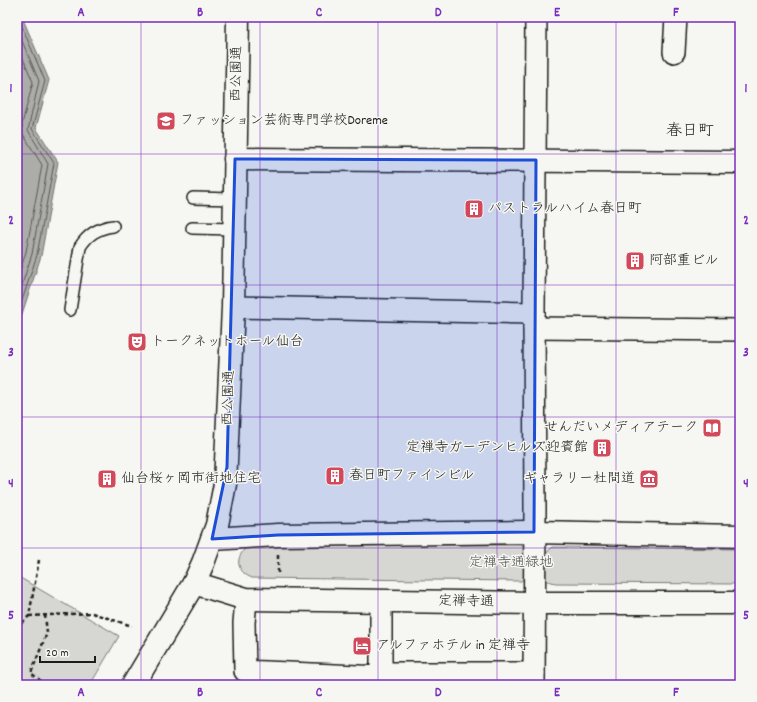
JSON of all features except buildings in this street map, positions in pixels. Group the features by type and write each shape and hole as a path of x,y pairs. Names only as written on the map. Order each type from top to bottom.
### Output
{"street":[{"name":"西公園通","path":"133,685 194,583 217,525 225,484 233,307 238,17"},
{"path":"246,599 244,623 245,670 381,678 534,679 536,17"},
{"path":"674,52 676,17"},
{"path":"235,159 740,162"},
{"path":"233,307 740,330"},
{"path":"212,539 278,535 534,532 740,536"},
{"name":"定禅寺通","path":"194,583 246,599 534,603 740,603"},
{"path":"381,601 381,678"}],"lane":[{"path":"193,198 234,199"},
{"path":"70,310 80,247 85,239 96,230 113,226"},
{"path":"192,228 234,229"}],"path":[{"path":"278,552 278,572"},
{"path":"17,628 29,616 39,560"},
{"path":"29,616 92,612 132,626"},
{"path":"45,615 47,633 31,673 46,685"}],"highlighted area":[{"path":"235,159 536,160 534,532 278,535 212,539 227,467"}],"green space":[{"name":"定禅寺通緑地","path":"251,544 521,545 527,549 527,577 521,581 252,578 245,574 239,565 241,553"},
{"name":"定禅寺通緑地","path":"553,547 740,549 740,584 556,583 547,581 542,573 544,558"},
{"path":"17,576 119,636 90,685 17,685"}],"water":[{"path":"17,17 22,17 49,80 36,128 58,162 41,256 17,329"}],"place":[{"name":"ファッション芸術専門学校Doreme","path":"166,121"},
{"name":"パストラルハイム春日町","path":"474,209"},
{"name":"阿部重ビル","path":"635,261"},
{"name":"トークネットホール仙台","path":"137,342"},
{"name":"せんだいメディアテーク","path":"712,428"},
{"name":"定禅寺ガーデンヒルズ迎賓館","path":"602,448"},
{"name":"春日町ファインビル","path":"335,476"},
{"name":"仙台桜ヶ岡市街地住宅","path":"107,479"},
{"name":"ギャラリー杜間道","path":"649,479"},
{"name":"アルファホテル in 定禅寺","path":"362,646"}],"district":[{"name":"春日町","path":"690,131"}]}
